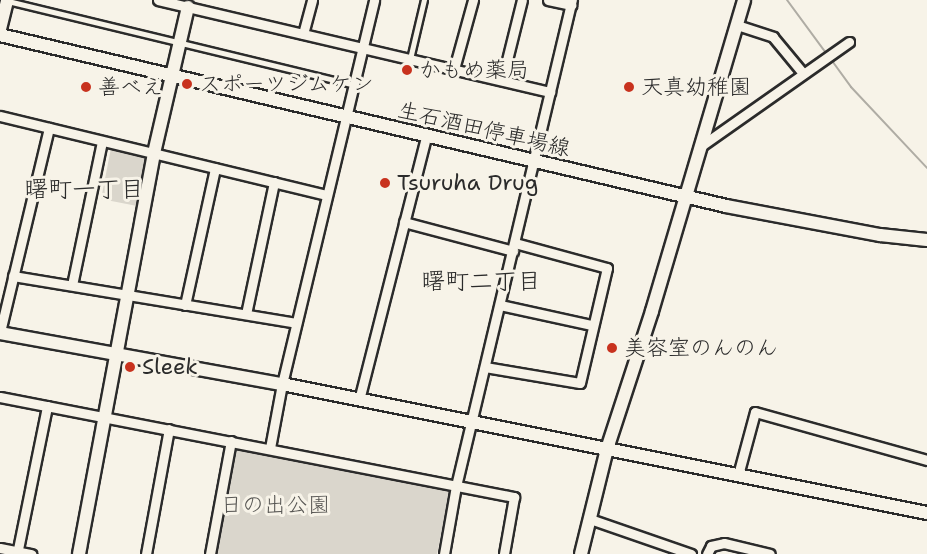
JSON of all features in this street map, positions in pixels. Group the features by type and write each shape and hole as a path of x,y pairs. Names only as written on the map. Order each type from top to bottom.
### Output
{"street":[{"path":"0,29 7,0"},
{"path":"158,0 189,4 303,34 550,92"},
{"path":"303,34 312,0"},
{"path":"270,448 296,323 374,0"},
{"path":"454,69 473,0"},
{"path":"502,80 522,0"},
{"path":"444,554 456,486 571,3 548,0"},
{"path":"581,554 607,449 652,311 744,0"},
{"path":"79,554 154,153 189,4"},
{"path":"737,25 774,37 802,72"},
{"name":"生石酒田停車場線","path":"0,35 684,197 880,236 927,240"},
{"path":"699,148 802,72 849,42"},
{"path":"0,116 326,195"},
{"path":"49,128 0,332 282,384 471,424 927,513"},
{"path":"359,400 426,137"},
{"path":"72,285 102,141"},
{"path":"185,305 215,168"},
{"path":"246,314 274,182"},
{"path":"404,222 607,268 580,383 485,367"},
{"path":"13,276 296,323"},
{"path":"500,305 592,325"},
{"path":"0,397 514,497 504,554"},
{"path":"17,553 47,406"},
{"path":"738,475 755,412 927,460"},
{"path":"146,554 169,429"},
{"path":"210,554 231,441"},
{"path":"590,519 691,554"},
{"path":"707,554 711,546 724,543 770,554"},
{"path":"0,548 31,554"}],"lane":[{"path":"7,0 352,84"},
{"path":"410,59 424,0"}],"green space":[{"path":"111,148 152,156 142,207 101,199"},
{"name":"日の出公園","path":"238,446 450,489 437,554 213,554 234,450"}],"waterway":[{"path":"787,0 826,53"},
{"path":"830,58 851,87 927,168"}],"place":[{"name":"かもめ薬局","path":"407,70"},
{"name":"スポーツジムケン","path":"187,84"},
{"name":"善べえ","path":"86,87"},
{"name":"天真幼稚園","path":"629,87"},
{"name":"Tsuruha Drug","path":"385,183"},
{"name":"美容室のんのん","path":"612,348"},
{"name":"Sleek","path":"130,367"}],"district":[{"name":"曙町一丁目","path":"84,190"},
{"name":"曙町二丁目","path":"481,282"}]}
